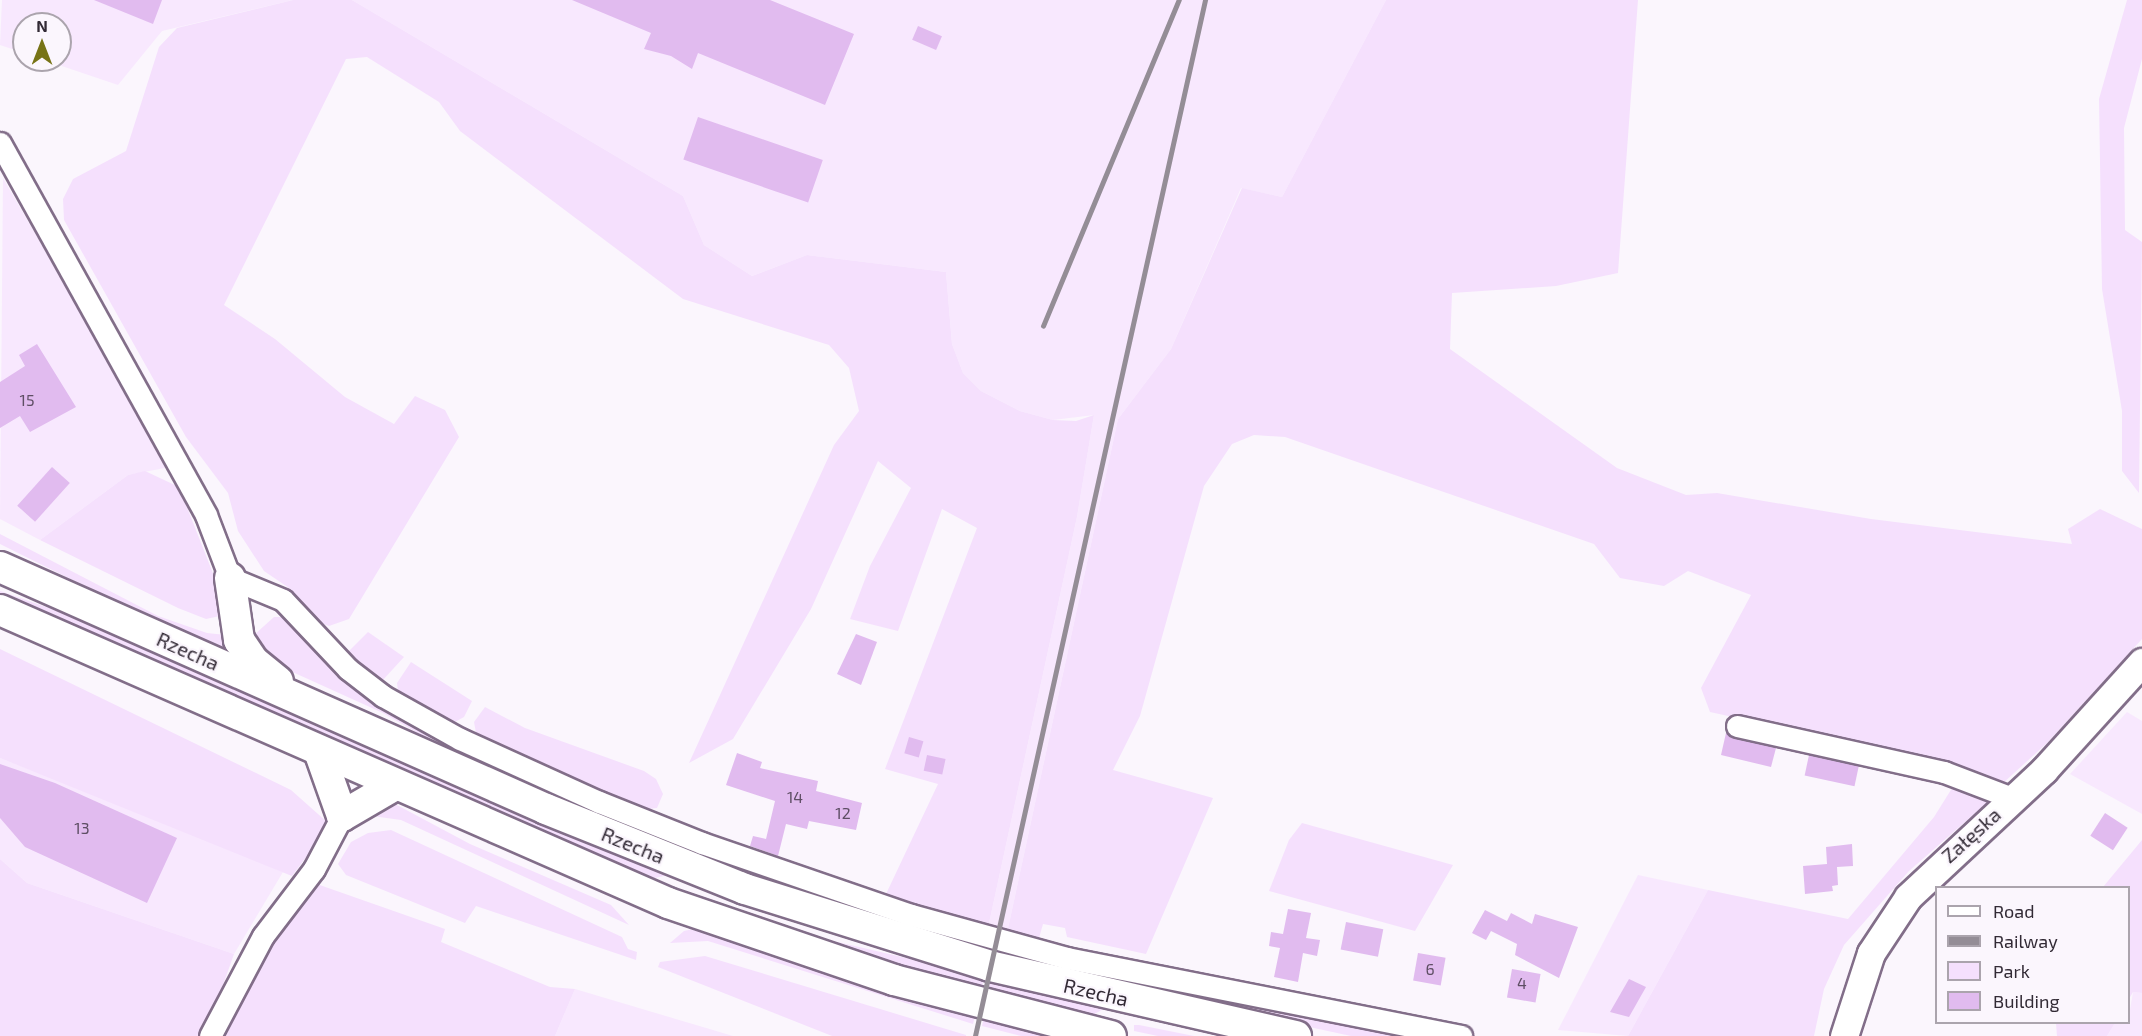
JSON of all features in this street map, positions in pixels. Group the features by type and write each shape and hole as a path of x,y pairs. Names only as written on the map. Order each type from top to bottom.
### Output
{"main road":[{"name":"Rzecha","path":"0,567 637,848 791,906 990,966 1296,1036"},
{"path":"230,578 239,640 245,651 303,702"},
{"name":"Rzecha","path":"0,610 617,882 783,945 981,1005 1111,1036"},
{"path":"319,751 342,816 395,785"}],"street":[{"path":"0,142 207,515 230,578 283,600 348,669 411,711 553,783 702,843 911,915 1057,955 1461,1036"},
{"name":"Załęska","path":"1844,1036 1859,980 1884,931 1940,863 2080,733 2142,662"},
{"path":"1737,726 1944,772 2012,798"},
{"path":"210,1036 262,936 314,869 342,816"}],"shaded area":[{"path":"2,0 293,0 162,31 118,85 72,69 72,12 12,12 12,49 0,45"},
{"path":"352,0 1386,0 1282,197 1241,188 1171,349 1118,419 1007,933 988,928 1077,517 1094,415 1053,420 1020,411 981,391 963,373 952,344 946,272 807,255 752,276 704,245 683,196"},
{"path":"3,178 170,467 128,475 40,540 0,519"},
{"path":"2127,712 2142,721 2142,814 2070,774"},
{"path":"0,758 178,827 283,872 234,954 27,883 0,859"},
{"path":"1638,875 1708,890 1628,1036 1558,1030"},
{"path":"575,989 733,1036 555,1036"},
{"path":"2133,992 2142,993 2142,1036 2107,1036 2114,1024 2130,1024"}],"green space":[{"path":"293,0 352,0 683,196 704,245 752,276 807,255 946,272 952,344 963,373 981,391 1020,411 1053,420 1076,421 1094,415 1077,517 988,928 886,894 938,784 885,769 977,528 942,509 898,631 850,619 870,566 911,488 878,461 811,609 733,739 689,763 834,445 859,411 849,368 829,345 683,299 460,131 439,102 367,57 346,59 224,305 275,339 345,397 394,424 415,396 445,410 459,437 349,619 329,626 318,622 289,588 264,571 238,531 228,493 186,437 64,220 63,199 73,179 126,151 159,47 177,28"},
{"path":"1386,0 1638,0 1618,273 1556,286 1452,293 1450,349 1617,468 1686,495 1717,493 1871,519 2072,544 2068,529 2100,509 2142,529 2142,639 2047,743 2002,784 1961,767 1710,712 1701,688 1751,595 1688,571 1664,586 1620,578 1594,544 1285,437 1254,435 1232,444 1204,486 1140,716 1113,770 1213,798 1146,954 1067,937 1065,928 1043,924 1039,938 1007,933 1118,419 1171,349 1242,188 1282,197"},
{"path":"2127,0 2142,0 2142,59 2124,128 2125,230 2142,242 2139,493 2122,471 2122,411 2102,289 2099,99"},
{"path":"145,471 179,487 229,614 206,619 178,608 40,540 128,475"},
{"path":"0,534 158,616 207,633 226,635 225,650 217,652 0,544"},
{"path":"0,591 118,632 673,874 650,879 0,598"},
{"path":"274,617 286,617 433,732 991,946 990,955 744,878 451,752 383,713 277,665 254,635"},
{"path":"368,632 404,657 382,681 355,663 349,651"},
{"path":"0,649 291,790 327,822 310,852 292,876 0,758"},
{"path":"411,662 472,701 464,717 453,723 398,691 397,683"},
{"path":"485,707 525,728 644,771 656,779 663,794 657,808 641,810 491,745 476,733 474,722"},
{"path":"1954,785 1986,794 1989,801 1909,871 1844,945 1824,989 1814,1036 1628,1036 1708,890 1848,919 1934,817"},
{"path":"395,804 470,844 611,905 629,925 401,820 365,815"},
{"path":"1302,823 1453,865 1415,931 1269,891 1289,840"},
{"path":"391,830 622,937 628,949 637,952 636,960 476,906 465,923 346,875 338,864 351,842 368,833"},
{"path":"2142,840 2142,993 2133,992 2130,997 2130,886 2104,886"},
{"path":"0,859 27,883 234,954 205,1036 0,1036"},
{"path":"314,883 445,929 441,942 550,987 575,989 555,1036 224,1036 250,981"},
{"path":"694,894 816,937 984,976 981,993 690,897"},
{"path":"697,928 975,1016 973,1024 708,941 670,943 684,931"},
{"path":"998,947 1414,1036 1351,1036 995,956"},
{"path":"705,956 966,1036 832,1036 658,967 660,962"},
{"path":"991,978 1107,1007 1091,1016 987,995"},
{"path":"984,1017 1052,1036 1021,1036 982,1026"},
{"path":"2056,1024 2114,1024 2107,1036 2057,1036"},
{"path":"1134,1025 1194,1036 1158,1036 1134,1031"}],"building":[{"path":"94,0 162,0 153,24"},
{"path":"572,0 770,0 854,34 825,105 698,53 692,69 671,56 644,49 651,33"},
{"path":"918,26 942,36 936,50 912,40"},
{"path":"698,117 823,160 808,203 683,160"},
{"path":"37,344 76,407 30,432 20,416 0,428 0,382 25,366 19,355"},
{"path":"52,467 70,483 35,522 17,506"},
{"path":"856,634 877,642 861,685 837,674"},
{"path":"1726,733 1776,748 1771,767 1721,755"},
{"path":"909,737 923,741 919,757 904,753"},
{"path":"737,753 762,762 760,768 818,781 816,791 862,803 856,830 809,821 807,829 786,824 778,856 750,846 753,836 766,839 775,801 726,785"},
{"path":"927,755 946,759 942,775 924,771"},
{"path":"1809,755 1859,766 1855,786 1805,776"},
{"path":"0,764 55,783 177,838 147,903 25,847 0,818"},
{"path":"2105,813 2128,828 2113,850 2090,836"},
{"path":"1852,844 1853,866 1837,867 1838,885 1832,886 1833,891 1805,894 1803,866 1827,864 1826,847"},
{"path":"1288,909 1311,913 1306,938 1320,940 1317,956 1303,953 1298,982 1274,977 1280,948 1269,946 1271,932 1283,934"},
{"path":"1485,910 1507,921 1511,913 1532,924 1535,914 1578,927 1559,978 1515,955 1517,944 1491,931 1486,940 1472,933"},
{"path":"1346,922 1383,929 1378,957 1341,949"},
{"path":"1418,953 1446,958 1441,985 1413,981"},
{"path":"1512,969 1541,974 1536,1003 1507,998"},
{"path":"1629,979 1646,987 1629,1017 1610,1012"}],"railway":[{"path":"1043,326 1179,0"},
{"path":"975,1036 1205,0"}]}
